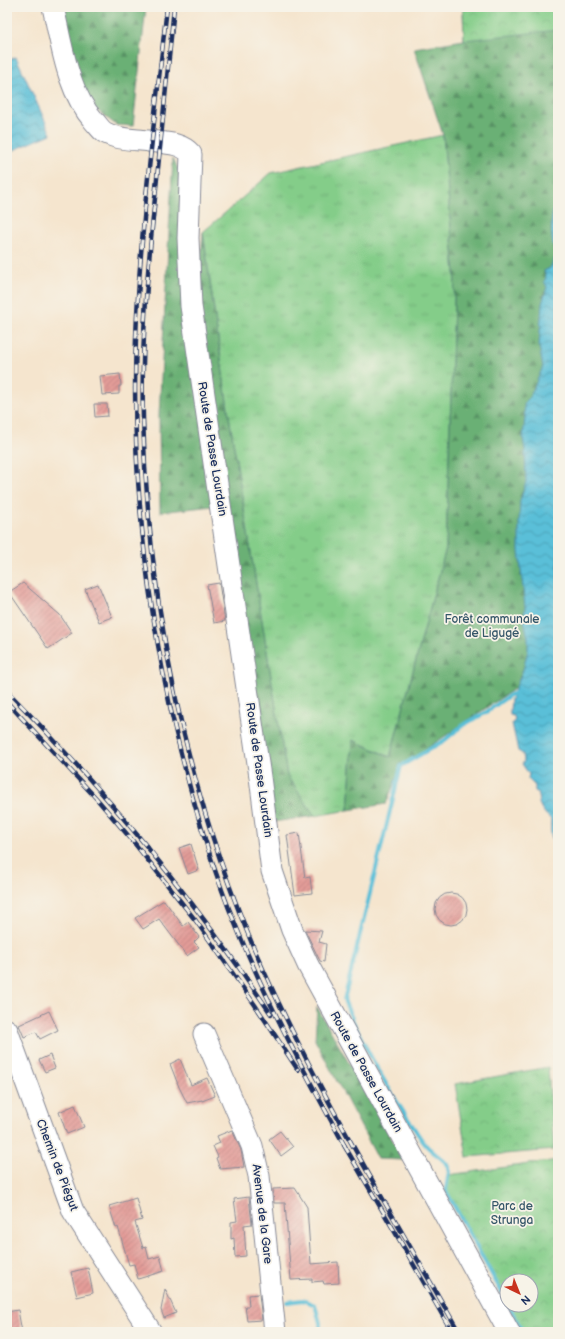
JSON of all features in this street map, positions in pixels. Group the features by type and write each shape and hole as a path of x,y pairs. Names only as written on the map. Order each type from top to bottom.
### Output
{"street":[{"name":"Route de Passe Lourdain","path":"53,7 64,56 75,92 89,116 103,132 117,138 182,146 191,154 188,238 191,306 260,777 272,871 292,930 308,965 509,1332"},
{"name":"Chemin de Piégut","path":"7,1030 73,1211 151,1332"},
{"name":"Avenue de la Gare","path":"204,1034 252,1146 259,1176 275,1332"}],"green space":[{"path":"60,7 146,7 133,126 116,125 93,107 73,72"},
{"name":"Forêt communale de Ligugé","path":"463,7 558,7 558,574 554,664 517,687 401,766 386,804 348,810 353,740 390,757 446,548 455,273 443,135 414,48 464,40"},
{"path":"463,7 558,7 558,30 464,40"},
{"path":"443,135 455,273 446,548 390,757 353,740 348,810 315,816 287,776 229,416 203,232 271,173"},
{"path":"173,158 180,173 213,506 160,512 159,415"},
{"path":"203,232 229,416 287,776 315,816 273,822 197,302"},
{"path":"317,1007 404,1160 378,1159 315,1040"},
{"path":"548,1067 554,1150 467,1157 455,1084"},
{"name":"Parc de Strunga","path":"558,1160 558,1332 524,1332 513,1313 539,1313 539,1273 499,1273 499,1287 446,1191 448,1175"}],"water":[{"path":"16,57 51,134 7,153 7,61"},
{"path":"558,194 558,857 551,834 551,819 541,808 538,800 539,793 535,791 535,786 528,779 529,774 522,764 524,761 523,754 518,751 512,723 515,720 514,716 510,715 510,711 511,699 523,670 528,650 528,638 524,620 525,607 519,551 520,501 526,482 523,438 525,417 524,405 531,394 543,367 539,346 542,304 547,287 544,281 546,278 544,271 550,268 556,256 552,241 551,225 553,209"}],"building":[{"path":"120,374 121,386 119,386 119,394 102,395 100,376"},
{"path":"94,404 107,404 108,416 95,417"},
{"path":"23,583 60,615 72,633 48,649 9,592"},
{"path":"219,583 225,621 214,623 207,585"},
{"path":"98,584 112,617 99,622 85,589"},
{"path":"299,833 305,878 310,877 312,893 295,895 287,835"},
{"path":"191,844 199,870 188,874 179,848"},
{"path":"451,893 457,894 464,900 467,909 466,915 460,922 451,925 445,924 438,918 435,909 436,903 442,896"},
{"path":"164,900 183,926 188,922 199,937 194,942 199,947 187,956 159,919 143,929 135,918"},
{"path":"305,930 322,931 319,942 326,944 324,962 320,961"},
{"path":"49,1011 58,1030 40,1039 36,1032 24,1037 19,1025"},
{"path":"50,1055 55,1068 45,1072 39,1060"},
{"path":"180,1059 191,1085 207,1078 215,1096 202,1101 187,1103 170,1064"},
{"path":"75,1105 84,1127 67,1134 59,1112"},
{"path":"232,1130 241,1150 244,1167 220,1169 216,1158 218,1157 213,1146 220,1143 217,1136"},
{"path":"280,1131 293,1147 281,1156 269,1139"},
{"path":"295,1188 307,1207 311,1264 338,1262 339,1283 324,1284 323,1281 312,1282 312,1279 291,1280 285,1203 274,1203 273,1189"},
{"path":"249,1197 252,1224 244,1225 246,1256 235,1257 234,1238 231,1239 231,1222 237,1221 234,1199"},
{"path":"136,1198 142,1220 135,1222 143,1248 146,1247 149,1259 160,1256 164,1271 138,1279 134,1264 129,1265 118,1227 116,1228 109,1206"},
{"path":"88,1268 93,1293 77,1297 71,1272"},
{"path":"165,1289 176,1313 164,1318 161,1310"},
{"path":"259,1294 262,1320 247,1321 245,1306 249,1306 248,1295"},
{"path":"18,1310 22,1332 7,1332 7,1312"}],"waterway":[{"path":"499,1287 446,1191 449,1167 425,1144 396,1100 368,1051 344,1000 401,766 445,740 463,725 485,713 510,695 519,691"},
{"path":"287,1302 303,1300 315,1305 320,1323 320,1332"},
{"path":"512,1313 523,1332"}],"railway":[{"path":"167,7 148,172 141,255 136,338 135,388 136,438 143,537 156,636 165,684 188,782 218,879 248,955 274,1011 302,1067 347,1150"},
{"path":"174,7 148,274 143,360 143,418 146,489 153,560 163,630 176,700 212,836 236,903 263,969 308,1062 356,1152 459,1332"},
{"path":"7,691 79,767 146,846 211,929 271,1014"},
{"path":"7,702 96,798 132,840 196,921 255,1005 298,1070"},
{"path":"344,1145 452,1332"}]}
